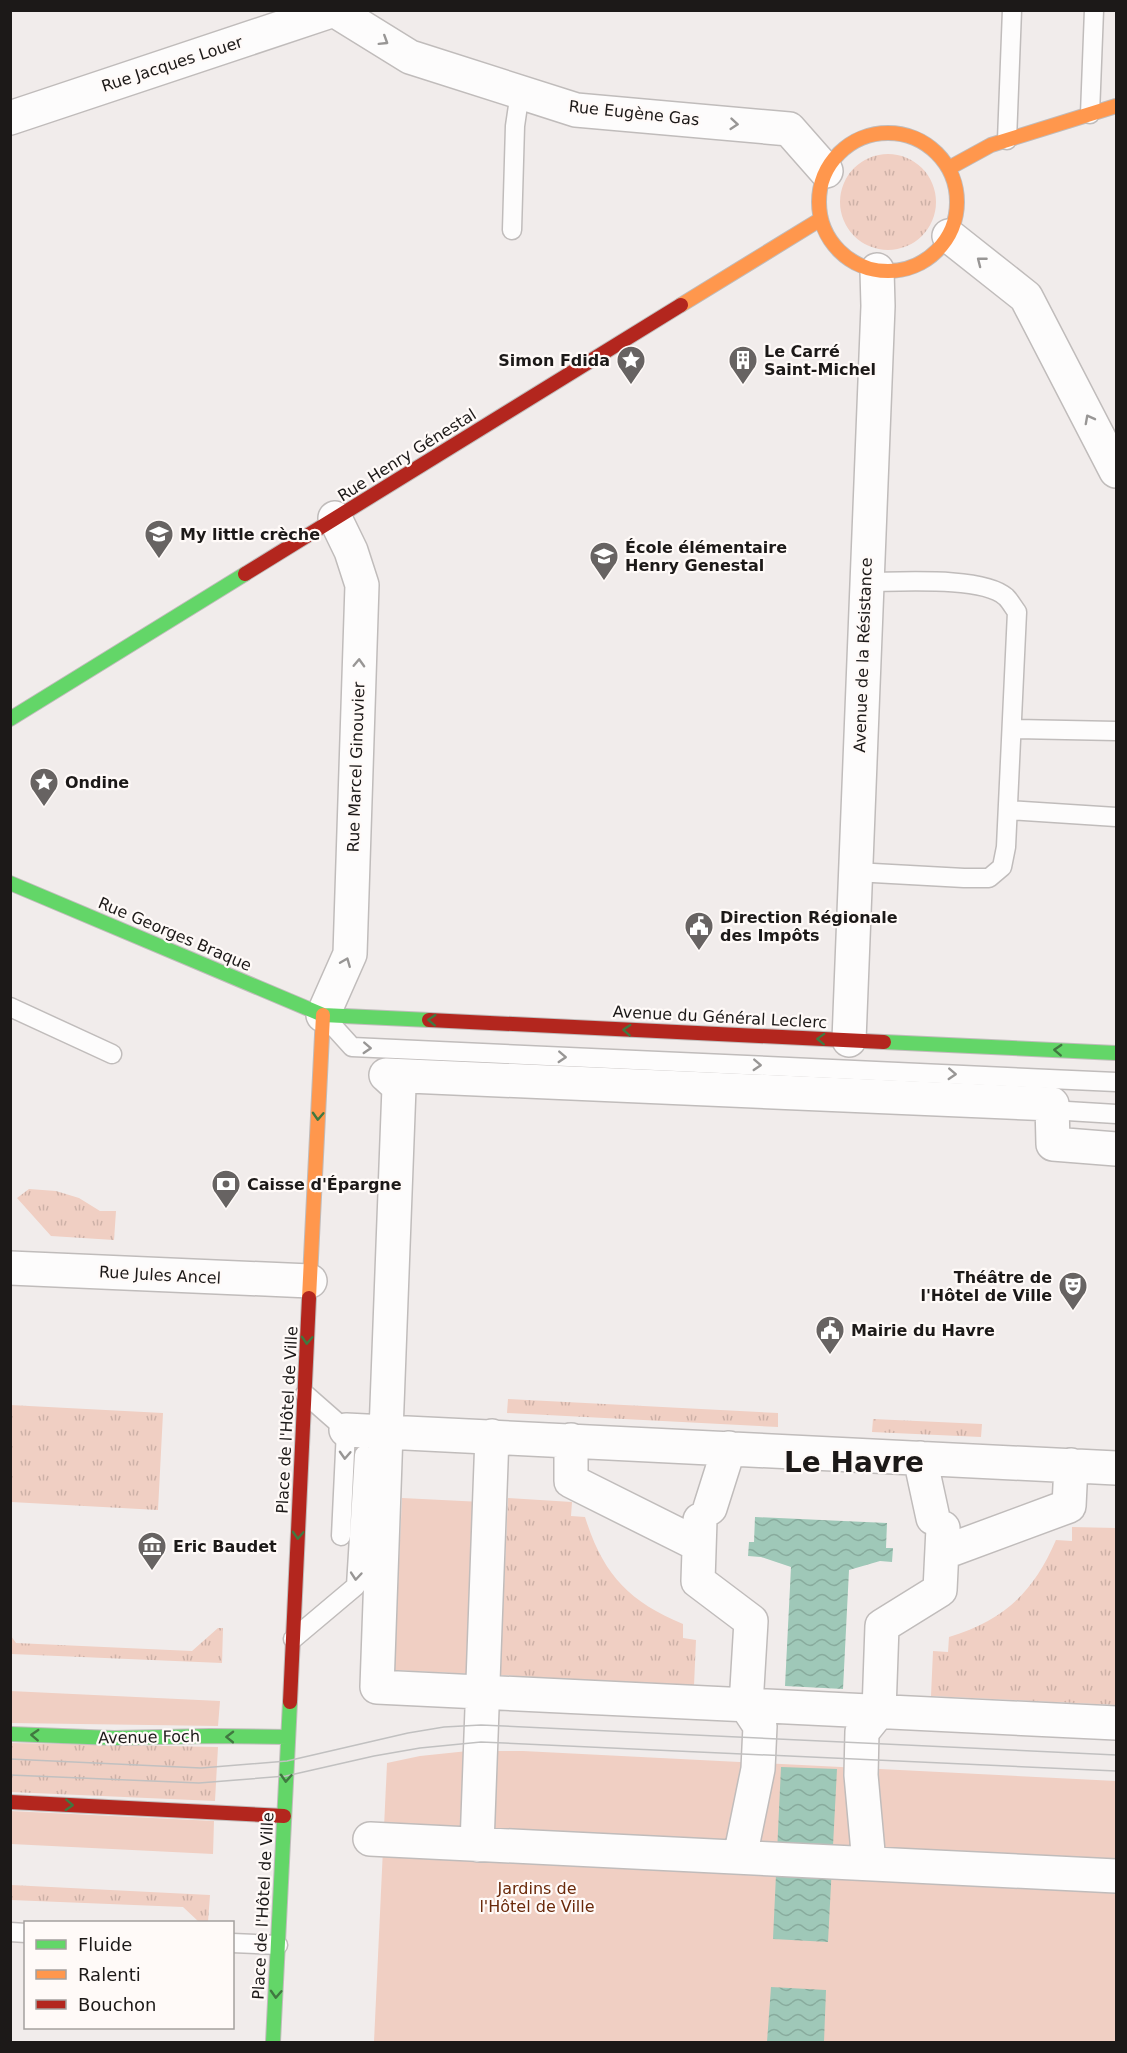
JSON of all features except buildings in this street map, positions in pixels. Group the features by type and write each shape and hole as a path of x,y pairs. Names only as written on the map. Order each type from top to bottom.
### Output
{"street":[{"name":"Rue Eugène Gas","path":"334,10 410,57 576,110 789,129 826,171"},
{"name":"Rue Jacques Louer","path":"10,118 334,10"},
{"path":"949,168 991,145 1116,106"},
{"path":"898,133 919,139 936,152 949,168 957,191 957,214 949,236 936,253 918,265 898,271 877,270 858,264 841,253 828,237 821,219 820,186 826,171 839,153 856,141 876,134 898,133"},
{"name":"Rue Henry Génestal","path":"10,719 821,219"},
{"path":"949,236 1026,297 1116,471"},
{"name":"Avenue de la Résistance","path":"849,1040 878,306 877,270"},
{"name":"Rue Marcel Ginouvier","path":"323,1016 350,954 362,585 351,551 335,518"},
{"name":"Rue Georges Braque","path":"12,883 323,1016"},
{"name":"Avenue du Général Leclerc","path":"323,1016 1116,1053"},
{"name":"Place de l'Hôtel de Ville","path":"273,2043 323,1016"},
{"path":"1116,1149 1053,1144 1052,1104 386,1075 399,1087 365,1439 377,1687 1116,1723"},
{"name":"Rue Jules Ancel","path":"10,1268 310,1281"},
{"path":"365,1439 492,1436 1116,1468"},
{"path":"477,1845 492,1436"},
{"path":"571,1440 571,1481 703,1524"},
{"path":"729,1448 703,1524 698,1581 751,1621 747,1705 760,1726 758,1769 740,1857"},
{"path":"869,1863 861,1775 862,1732 879,1711 882,1626 940,1590 939,1533 920,1458"},
{"path":"939,1533 1069,1506 1071,1465"},
{"name":"Avenue Foch","path":"10,1734 114,1738 288,1737"},
{"path":"10,1802 284,1816"},
{"path":"370,1839 1116,1876"}],"lane":[{"path":"1007,140 1012,10"},
{"path":"1090,114 1094,10"},
{"path":"512,230 515,126 520,92"},
{"path":"855,872 989,878 1002,867 1006,847 1017,612 1006,597 987,586 940,582 866,582"},
{"path":"1012,729 1116,731"},
{"path":"1008,810 1116,817"},
{"path":"10,1007 112,1054"},
{"path":"323,1016 352,1047 1116,1082"},
{"path":"1067,1111 1116,1114"},
{"path":"305,1394 365,1439"},
{"path":"341,1536 365,1439"},
{"path":"293,1639 356,1586 365,1439"},
{"path":"234,1943 278,1945"}],"green space":[{"path":"888,154 906,158 922,168 932,184 936,202 932,220 922,236 906,246 888,250 870,246 854,236 844,220 840,202 844,184 854,168 870,158"},
{"path":"29,1189 56,1191 79,1198 100,1211 116,1211 114,1240 51,1236 17,1198"},
{"path":"508,1399 778,1413 778,1427 507,1413"},
{"path":"10,1405 163,1413 158,1510 11,1502"},
{"path":"873,1419 982,1424 981,1437 872,1432"},
{"path":"402,1498 482,1502 474,1674 394,1670"},
{"path":"508,1498 572,1502 571,1516 585,1517 600,1555 620,1583 647,1606 683,1624 683,1638 696,1640 694,1686 500,1675"},
{"path":"1072,1527 1116,1528 1116,1705 931,1696 933,1651 948,1652 949,1637 986,1622 1014,1602 1027,1590 1056,1540 1072,1541"},
{"path":"218,1628 223,1628 222,1663 11,1654 11,1636 16,1643 192,1651"},
{"path":"10,1691 220,1701 218,1726 11,1723"},
{"path":"11,1743 218,1747 215,1801 11,1792"},
{"name":"Jardins de l'Hôtel de Ville","path":"468,1751 523,1751 1116,1781 1116,2042 374,2042 387,1763 420,1756"},
{"path":"10,1811 214,1821 213,1854 11,1844"},
{"path":"11,1885 210,1895 208,1921 198,1921 183,1907 11,1900"}],"water":[{"path":"755,1517 887,1523 886,1548 893,1548 892,1562 880,1561 849,1570 843,1689 785,1686 791,1567 761,1557 748,1556 749,1542 754,1542"},
{"path":"781,1767 837,1769 828,1942 773,1939"},
{"path":"771,1987 826,1990 824,2042 767,2042"}],"tram line":[{"path":"10,1759 201,1768 287,1761 408,1733 444,1727 481,1725 1116,1755"},
{"path":"10,1775 199,1783 286,1776 374,1756 420,1748 481,1742 1116,1771"}],"traffic: fast":[{"path":"10,719 245,574"},
{"path":"10,883 323,1015 429,1020"},
{"path":"884,1042 1116,1053"},
{"path":"273,2042 290,1702"},
{"path":"10,1734 114,1738 288,1737"}],"traffic: slow":[{"path":"949,168 991,145 1116,106"},
{"path":"888,133 914,138 937,153 952,176 957,202 952,228 937,251 914,266 888,271 862,266 839,251 824,228 819,202 824,176 839,153 862,138 888,133"},
{"path":"681,305 821,219"},
{"path":"309,1298 323,1015"}],"traffic: jam":[{"path":"245,574 681,305"},
{"path":"429,1020 884,1042"},
{"path":"290,1702 309,1298"},
{"path":"10,1802 284,1816"}],"place":[{"name":"Simon Fdida","path":"631,386"},
{"name":"Le Carré Saint-Michel","path":"743,386"},
{"name":"My little crèche","path":"159,560"},
{"name":"École élémentaire Henry Genestal","path":"604,582"},
{"name":"Ondine","path":"44,808"},
{"name":"Direction Régionale des Impôts","path":"699,952"},
{"name":"Caisse d'Épargne","path":"226,1210"},
{"name":"Théâtre de l'Hôtel de Ville","path":"1073,1312"},
{"name":"Mairie du Havre","path":"830,1356"},
{"name":"Eric Baudet","path":"152,1572"}],"district":[{"name":"Le Havre","path":"854,1462"}]}
